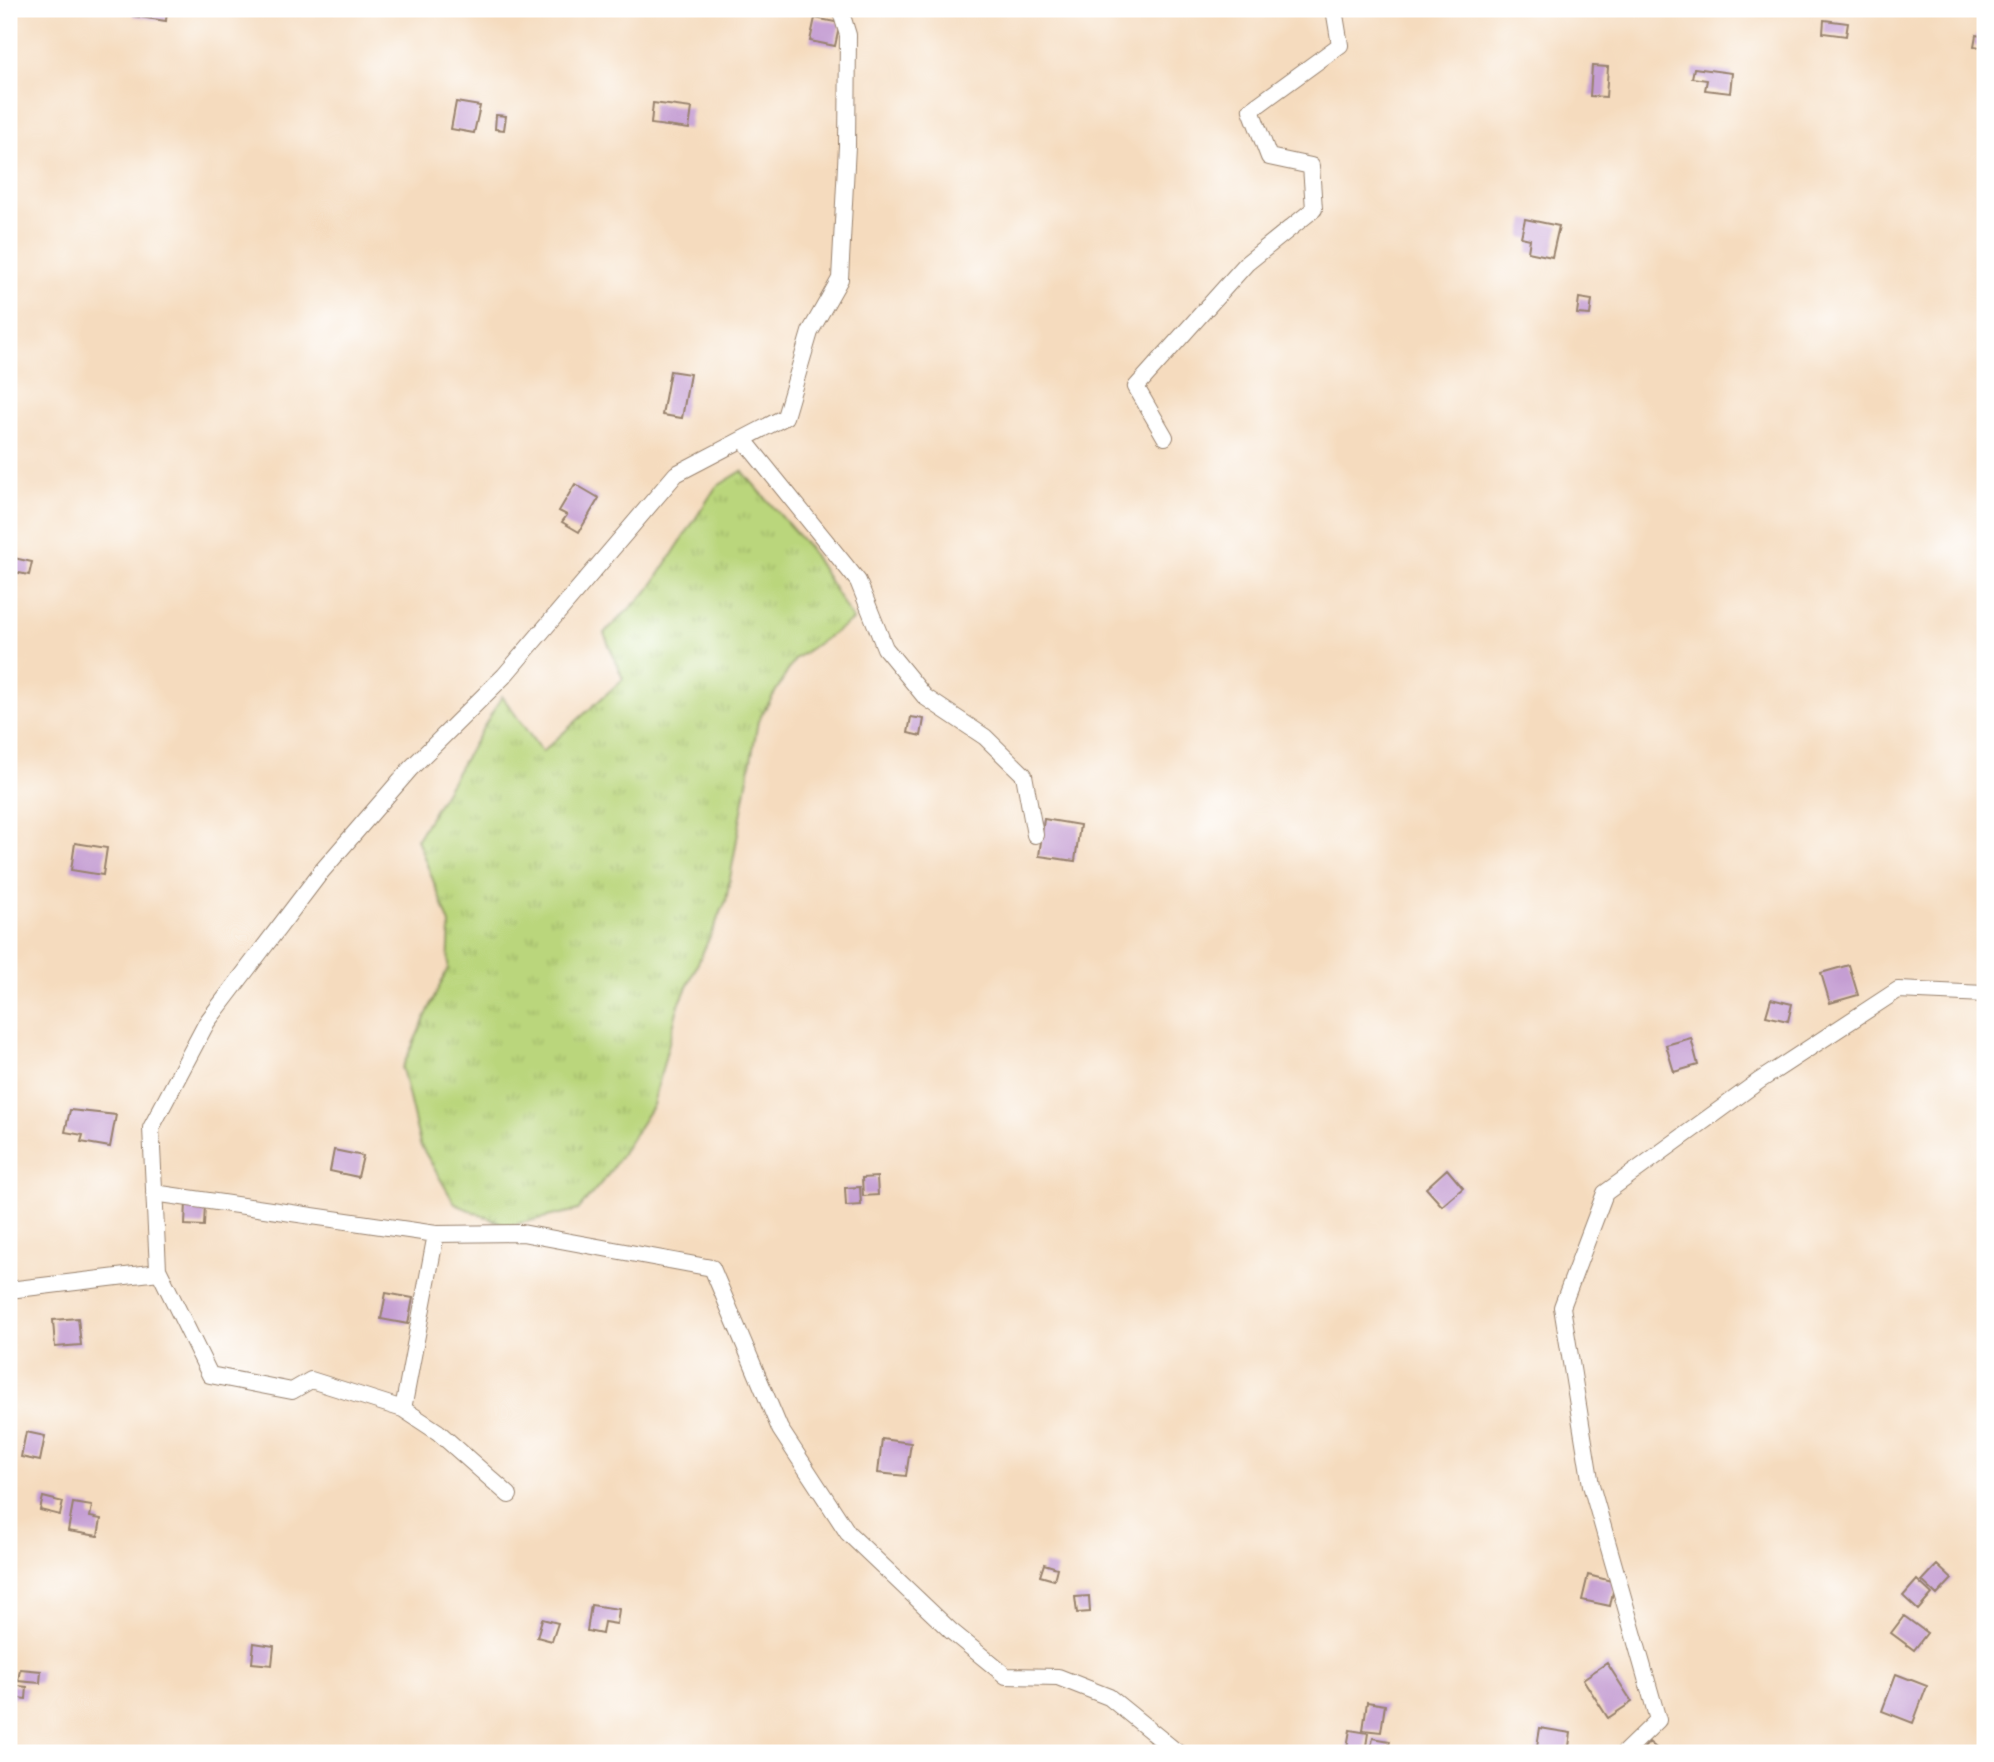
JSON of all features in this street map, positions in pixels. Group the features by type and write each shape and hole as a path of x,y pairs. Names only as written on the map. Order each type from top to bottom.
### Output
{"street":[{"path":"509,1495 438,1432 403,1409 311,1380 292,1391 210,1375 159,1272 151,1128 207,1022 321,872 410,769 504,676 676,474 785,417 810,332 840,279 847,146 848,35 840,9"},
{"path":"1166,437 1136,387 1247,263 1314,209 1311,166 1269,157 1251,110 1340,45 1334,9"},
{"path":"744,440 858,581 885,648 925,696 985,737 1024,775 1035,835"},
{"path":"1624,1753 1658,1720 1591,1485 1562,1307 1605,1192 1759,1081 1898,989 1985,994"},
{"path":"154,1193 436,1234 522,1233 712,1268 780,1429 848,1533 951,1631 1006,1676 1058,1677 1109,1696 1178,1753"},
{"path":"403,1409 436,1234"},
{"path":"9,1290 159,1272"}],"green space":[{"path":"742,471 809,548 853,620 795,659 758,721 726,901 678,1007 653,1105 608,1175 578,1210 507,1226 455,1204 420,1144 402,1068 448,968 450,924 417,839 502,696 542,752 623,679 604,633 649,590 716,487"}],"building":[{"path":"134,9 167,9 166,21 133,16"},
{"path":"815,18 840,23 835,46 810,41"},
{"path":"1824,20 1848,23 1846,36 1823,33"},
{"path":"1976,35 1985,37 1985,48 1974,46"},
{"path":"1592,66 1608,67 1606,97 1590,96"},
{"path":"1694,68 1732,73 1730,93 1705,90 1707,80 1692,78"},
{"path":"456,102 480,106 474,133 451,129"},
{"path":"653,103 692,108 689,129 651,124"},
{"path":"496,115 506,116 504,130 495,129"},
{"path":"1525,219 1559,226 1552,257 1528,252 1530,239 1521,237"},
{"path":"1579,298 1592,300 1590,315 1577,314"},
{"path":"670,371 690,374 682,418 662,415"},
{"path":"575,484 599,498 579,532 562,522 567,515 559,511"},
{"path":"9,557 32,562 29,575 9,571"},
{"path":"911,717 924,719 921,736 908,733"},
{"path":"1044,819 1080,825 1075,861 1039,856"},
{"path":"75,843 107,848 103,875 71,870"},
{"path":"1849,965 1858,995 1830,1003 1821,973"},
{"path":"1771,999 1792,1004 1788,1021 1766,1016"},
{"path":"1691,1038 1698,1065 1674,1072 1666,1045"},
{"path":"70,1110 116,1115 110,1147 81,1142 83,1135 65,1132"},
{"path":"334,1150 363,1156 358,1177 330,1171"},
{"path":"1447,1169 1463,1188 1442,1206 1426,1188"},
{"path":"877,1177 878,1195 863,1196 862,1178"},
{"path":"860,1187 861,1205 846,1206 845,1188"},
{"path":"186,1202 205,1203 204,1226 185,1225"},
{"path":"386,1293 413,1298 408,1324 381,1319"},
{"path":"78,1318 81,1345 55,1347 53,1320"},
{"path":"26,1432 45,1436 40,1461 21,1457"},
{"path":"882,1439 911,1443 906,1476 878,1473"},
{"path":"43,1497 63,1502 60,1515 40,1510"},
{"path":"73,1503 92,1506 90,1517 101,1519 98,1536 68,1531"},
{"path":"1044,1564 1057,1568 1054,1580 1040,1576"},
{"path":"1937,1565 1952,1579 1937,1595 1922,1581"},
{"path":"1588,1575 1615,1582 1610,1606 1582,1600"},
{"path":"1917,1580 1932,1594 1918,1610 1903,1596"},
{"path":"1089,1596 1090,1612 1077,1613 1075,1597"},
{"path":"591,1605 619,1609 617,1624 604,1622 602,1634 587,1631"},
{"path":"1904,1616 1927,1633 1914,1650 1891,1633"},
{"path":"542,1619 558,1623 552,1641 537,1637"},
{"path":"254,1643 274,1646 272,1665 252,1663"},
{"path":"1607,1663 1632,1702 1608,1718 1583,1679"},
{"path":"20,1669 41,1671 40,1683 18,1681"},
{"path":"1896,1674 1927,1686 1913,1723 1882,1711"},
{"path":"9,1685 27,1687 26,1699 9,1697"},
{"path":"1367,1702 1385,1705 1381,1732 1363,1730"},
{"path":"1540,1728 1571,1733 1568,1753 1536,1753"},
{"path":"1350,1730 1368,1733 1365,1753 1346,1753"},
{"path":"1373,1738 1390,1741 1387,1753 1370,1753"},
{"path":"1649,1742 1662,1753 1640,1753"}]}
